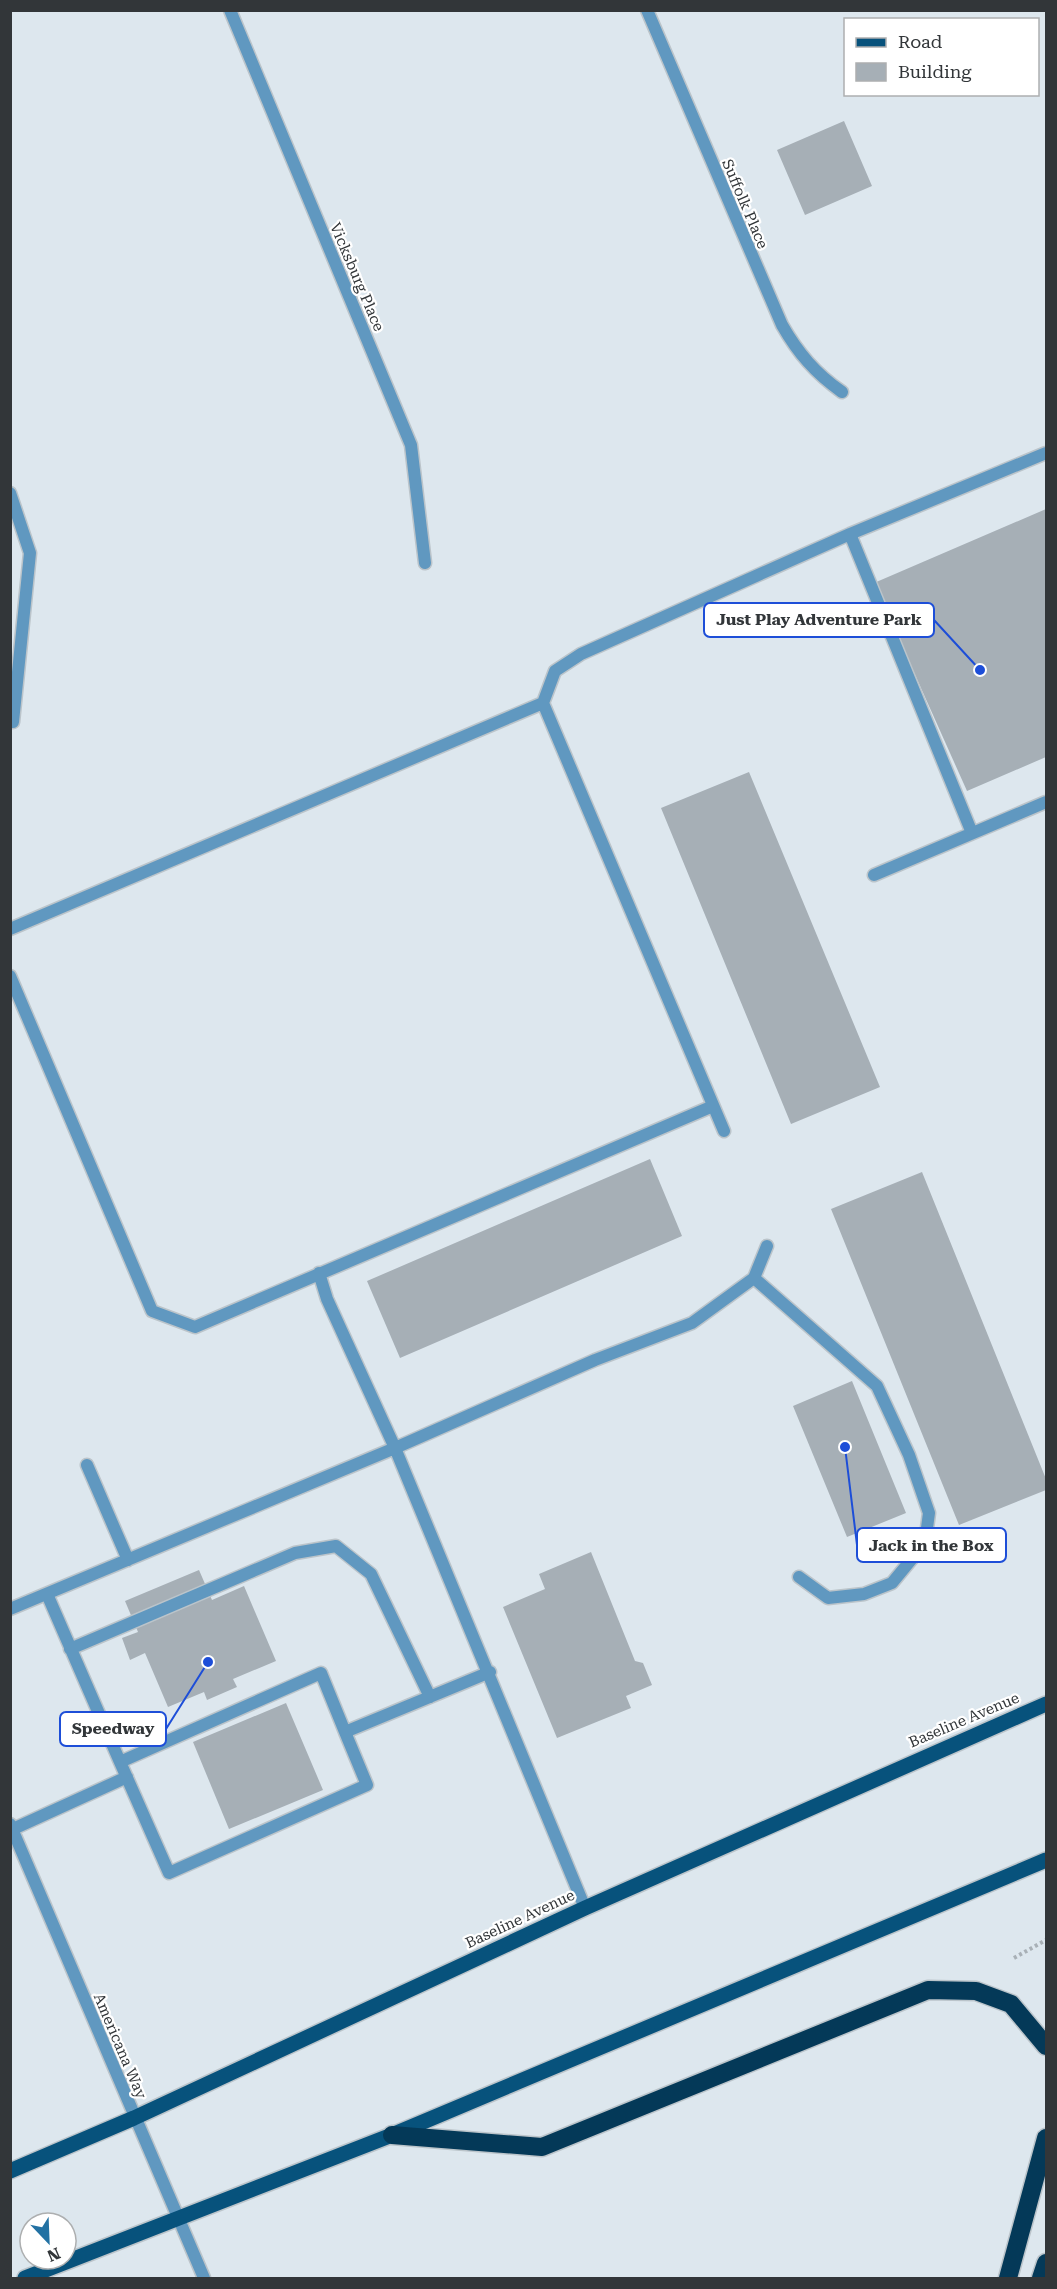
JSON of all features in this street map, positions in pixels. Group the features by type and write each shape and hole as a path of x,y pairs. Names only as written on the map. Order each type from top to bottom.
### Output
{"highway":[{"path":"392,2135 542,2147 928,1990 976,1991 1011,2004 1047,2046"},
{"path":"1008,2278 1047,2138"},
{"path":"1041,2278 1047,2262"}],"main road":[{"name":"Baseline Avenue","path":"10,2171 134,2118 585,1908 1047,1704"},
{"path":"25,2278 179,2220 392,2135 1047,1860"}],"street":[{"name":"Vicksburg Place","path":"230,10 411,445 425,563"},
{"name":"Suffolk Place","path":"647,10 782,325 797,352 820,377 842,392"},
{"path":"724,1131 543,703 555,671 581,654 850,534 1047,453"},
{"path":"10,493 30,553 13,722"},
{"path":"850,534 972,833"},
{"path":"10,929 543,703"},
{"path":"874,875 1047,802"},
{"path":"10,976 152,1311 195,1327 713,1106"},
{"path":"10,1609 395,1448 595,1360 692,1323 754,1278 768,1246"},
{"path":"319,1273 327,1299 395,1448 490,1672 585,1908"},
{"path":"754,1278 877,1386 909,1455 929,1513 925,1543 892,1584 864,1594 828,1598 799,1577"},
{"path":"87,1465 128,1560"},
{"path":"70,1648 295,1553 336,1546 371,1574 430,1697"},
{"path":"47,1594 70,1648 120,1762 127,1777 169,1873 367,1785 321,1673 120,1762"},
{"path":"345,1732 490,1672"},
{"path":"12,1827 127,1777"},
{"name":"Americana Way","path":"12,1827 204,2278"}],"path":[{"path":"1014,1958 1047,1940"}],"building":[{"path":"844,121 872,186 805,215 777,150"},
{"path":"1046,509 1046,757 967,791 874,583"},
{"path":"749,772 880,1087 791,1124 661,808"},
{"path":"650,1159 682,1236 400,1358 367,1281"},
{"path":"922,1172 1046,1479 1046,1490 959,1525 831,1209"},
{"path":"852,1381 906,1513 847,1537 793,1406"},
{"path":"591,1552 635,1661 643,1663 652,1685 626,1696 631,1708 557,1738 503,1607 545,1589 539,1574"},
{"path":"199,1570 212,1600 244,1586 276,1661 233,1679 237,1687 207,1700 204,1692 168,1707 145,1653 130,1660 122,1638 138,1632 125,1601"},
{"path":"286,1703 323,1790 229,1829 193,1742"}],"place":[{"name":"Just Play Adventure Park","path":"980,670"},
{"name":"Jack in the Box","path":"845,1447"},
{"name":"Speedway","path":"208,1662"}]}
